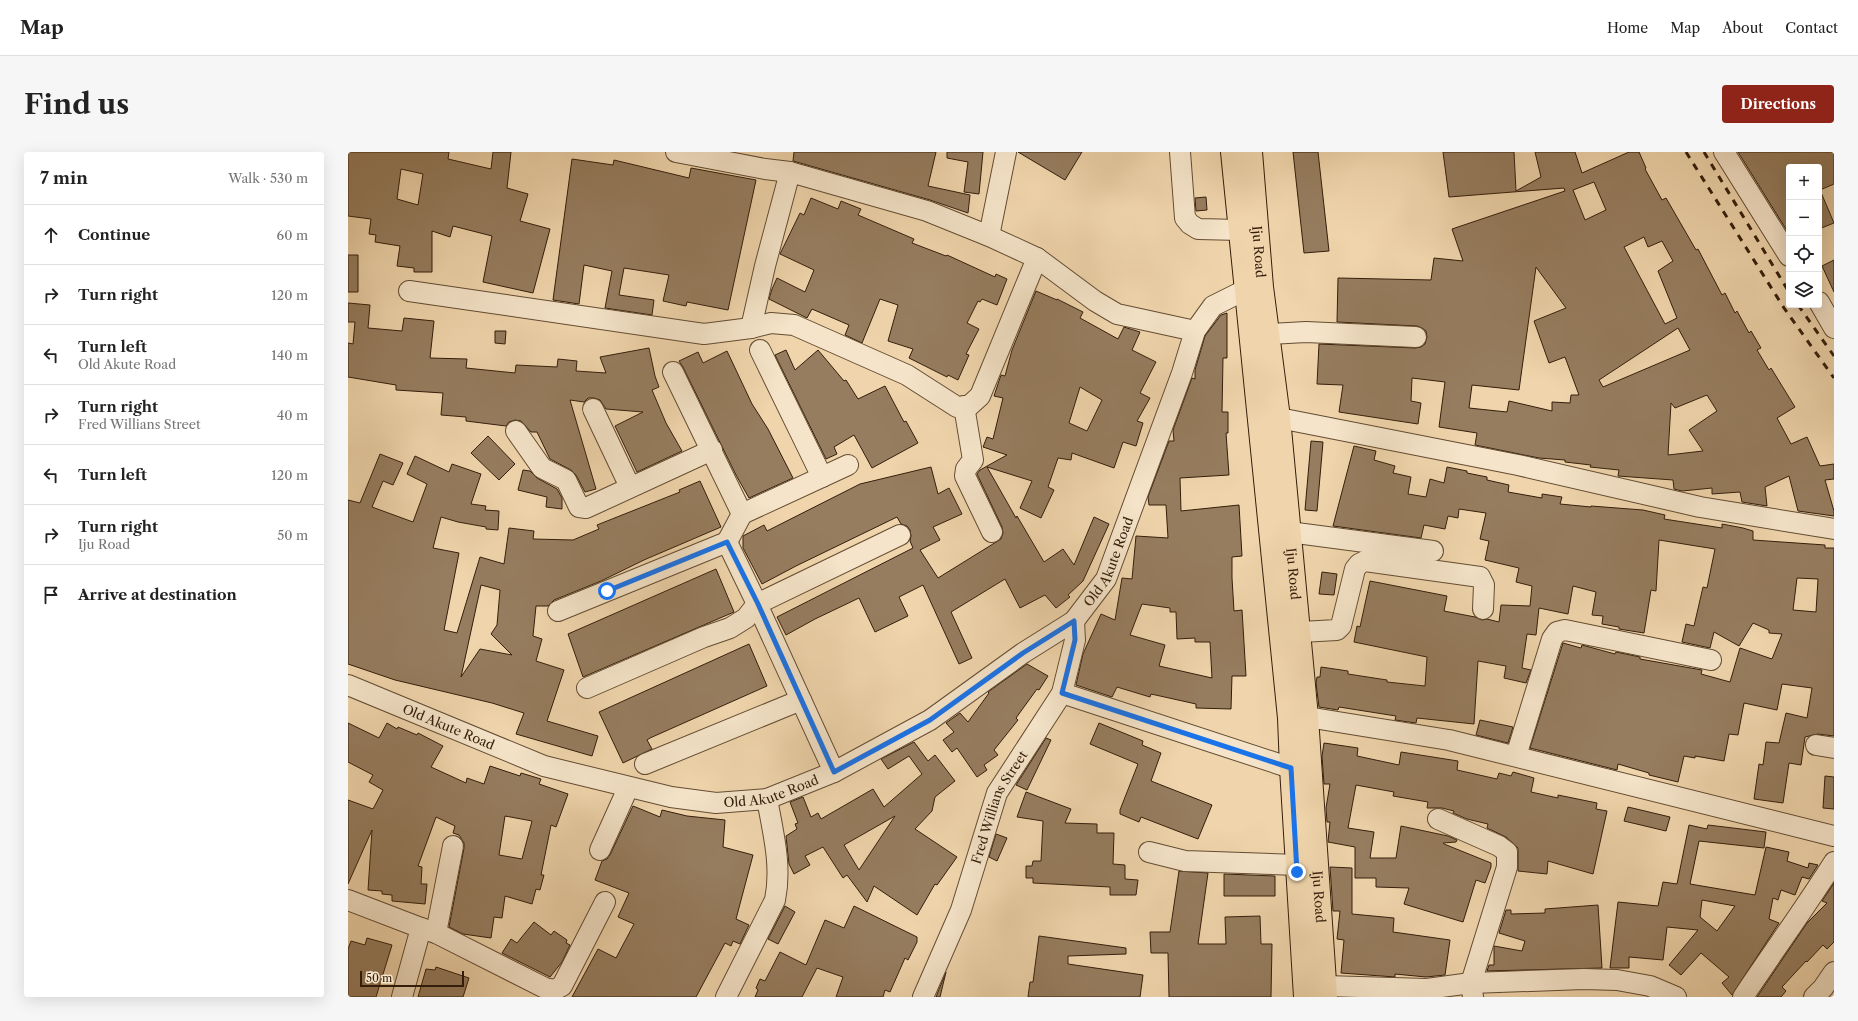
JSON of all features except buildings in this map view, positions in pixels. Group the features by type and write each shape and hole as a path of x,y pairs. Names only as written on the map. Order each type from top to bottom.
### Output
{"main road":[{"name":"Iju Road","path":"1232,152 1245,290 1290,633 1307,717 1326,992"},
{"name":"Iju Road","path":"1250,152 1262,287 1279,418 1289,532 1289,718 1305,997"}],"street":[{"path":"676,152 765,170 790,172 927,211 989,236 1037,258 1095,301 1117,314 1195,331"},
{"path":"989,236 1006,152"},
{"path":"1180,152 1185,218 1190,224 1198,229 1240,230"},
{"path":"1724,152 1786,251"},
{"path":"751,328 765,266 790,172"},
{"path":"409,291 704,334 751,328 771,323 794,325 908,375 957,407 970,406 980,396 1037,258"},
{"name":"Old Akute Road","path":"348,685 544,766 628,788 671,797 716,803 768,799 834,772 930,720 1023,653 1074,621 1106,579 1182,373 1195,331 1213,306 1245,290"},
{"path":"1822,307 1834,328"},
{"path":"1268,334 1306,332 1416,337"},
{"path":"760,350 822,477"},
{"path":"673,372 742,514"},
{"path":"964,406 973,460 966,469 965,476 992,532"},
{"path":"593,409 630,487"},
{"path":"1279,418 1518,465 1700,507 1834,529"},
{"path":"516,431 542,468 566,480 579,506 586,508 712,450"},
{"path":"558,611 727,542 742,514 848,465"},
{"path":"1289,532 1433,551"},
{"path":"587,688 704,637 730,628 746,618 758,604 900,535"},
{"path":"727,542 758,604 834,772"},
{"path":"1290,633 1337,630 1341,626 1355,569 1359,564 1365,561 1480,577 1484,585 1484,609"},
{"name":"Fred Willians Street","path":"923,997 961,910 997,793 1062,693 1075,640 1074,621"},
{"path":"1516,756 1552,639 1557,632 1565,630 1712,660"},
{"path":"1062,693 1291,768"},
{"path":"645,764 802,700"},
{"path":"1307,717 1449,740 1834,836"},
{"path":"600,850 628,788"},
{"path":"726,997 775,900 777,892 778,863 768,799"},
{"path":"1438,819 1499,846 1508,852 1507,867 1472,990"},
{"path":"402,997 428,931 453,846"},
{"path":"1149,852 1185,861 1297,865"},
{"path":"1743,997 1772,952 1815,894 1834,862"},
{"path":"348,900 428,931 545,988 554,990 562,986 605,902"},
{"path":"1823,994 1834,972"},
{"path":"1326,992 1427,989 1472,990 1584,979 1617,980 1650,986 1676,997"}],"railway":[{"path":"1686,152 1784,308 1834,378"},
{"path":"1704,152 1786,287"},
{"path":"1800,308 1834,356"}],"route":[{"path":"607,591 727,542 758,604 834,772 930,720 1023,653 1074,621 1075,640 1062,693 1291,768 1297,872"}]}
